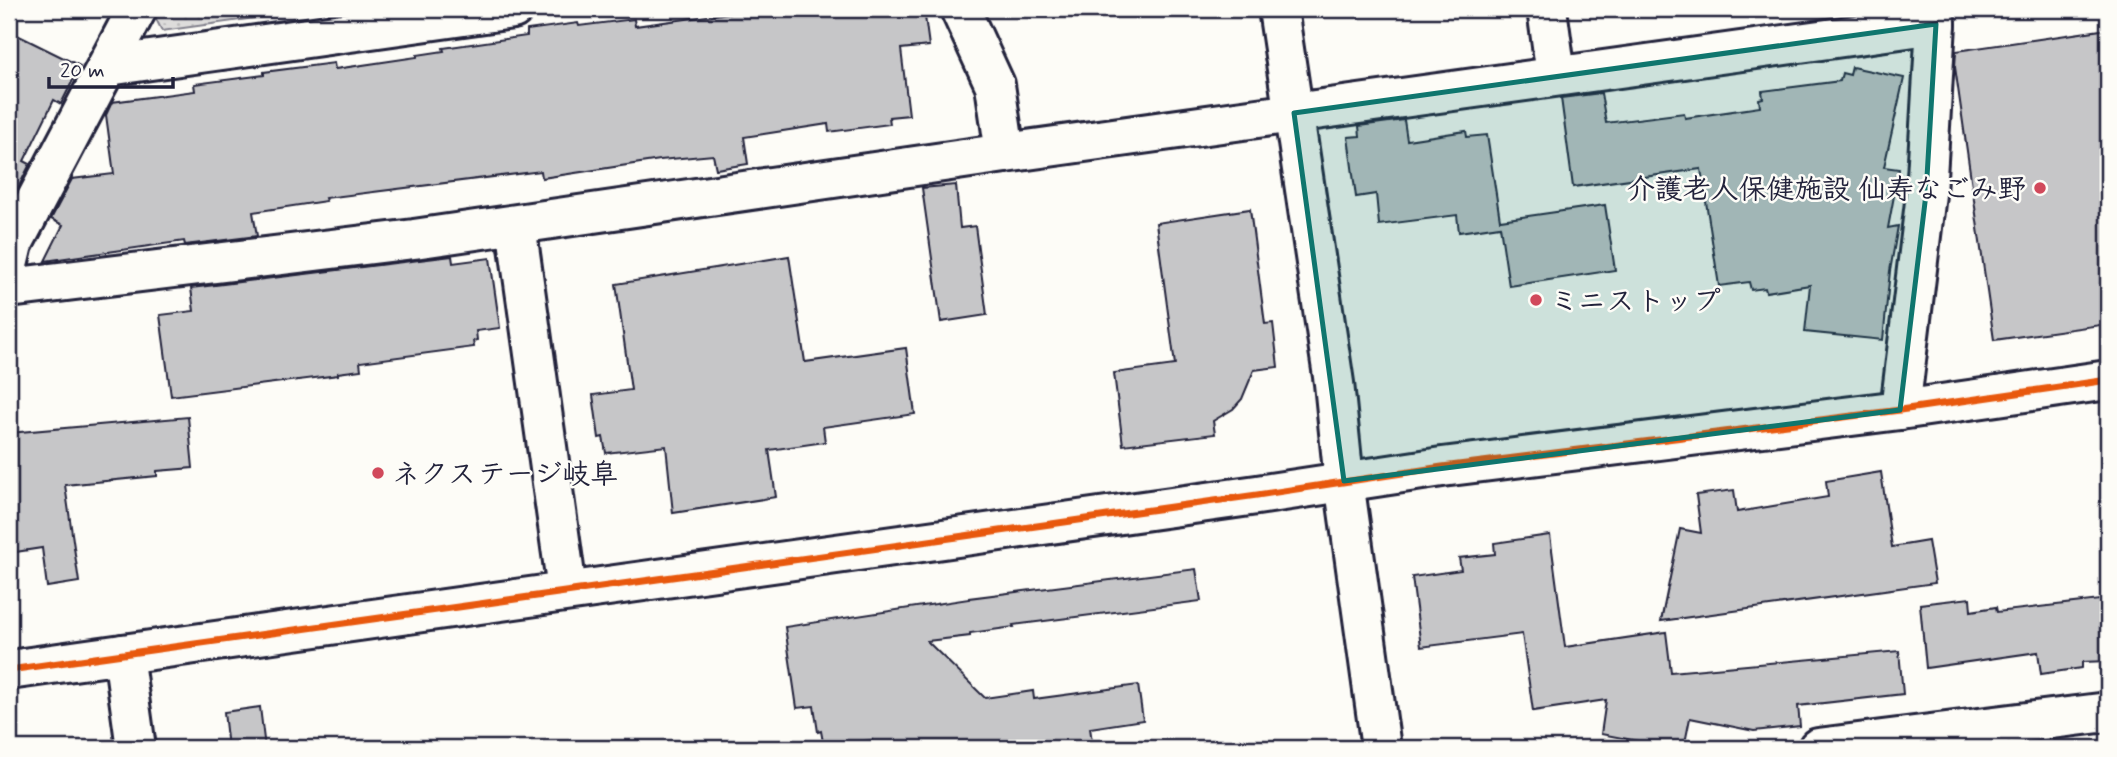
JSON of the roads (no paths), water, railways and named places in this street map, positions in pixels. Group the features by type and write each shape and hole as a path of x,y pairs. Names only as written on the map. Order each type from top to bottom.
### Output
{"street":[{"path":"9,261 13,244 137,9"},
{"path":"108,66 513,9"},
{"path":"960,9 995,85 1005,153"},
{"path":"1278,9 1334,383 1344,481 1381,748"},
{"path":"1548,9 1556,75"},
{"path":"9,288 516,225 1556,75 1934,16 1926,194 1900,410"},
{"path":"516,225 567,590"},
{"path":"9,670 1344,481 1900,410 2108,380"},
{"path":"123,654 136,748"},
{"path":"1818,748 1902,742 2108,712"}],"place":[{"name":"介護老人保健施設 仙寿なごみ野","path":"2040,188"},
{"name":"ミニストップ","path":"1536,300"},
{"name":"ネクステージ岐阜","path":"378,473"}]}
